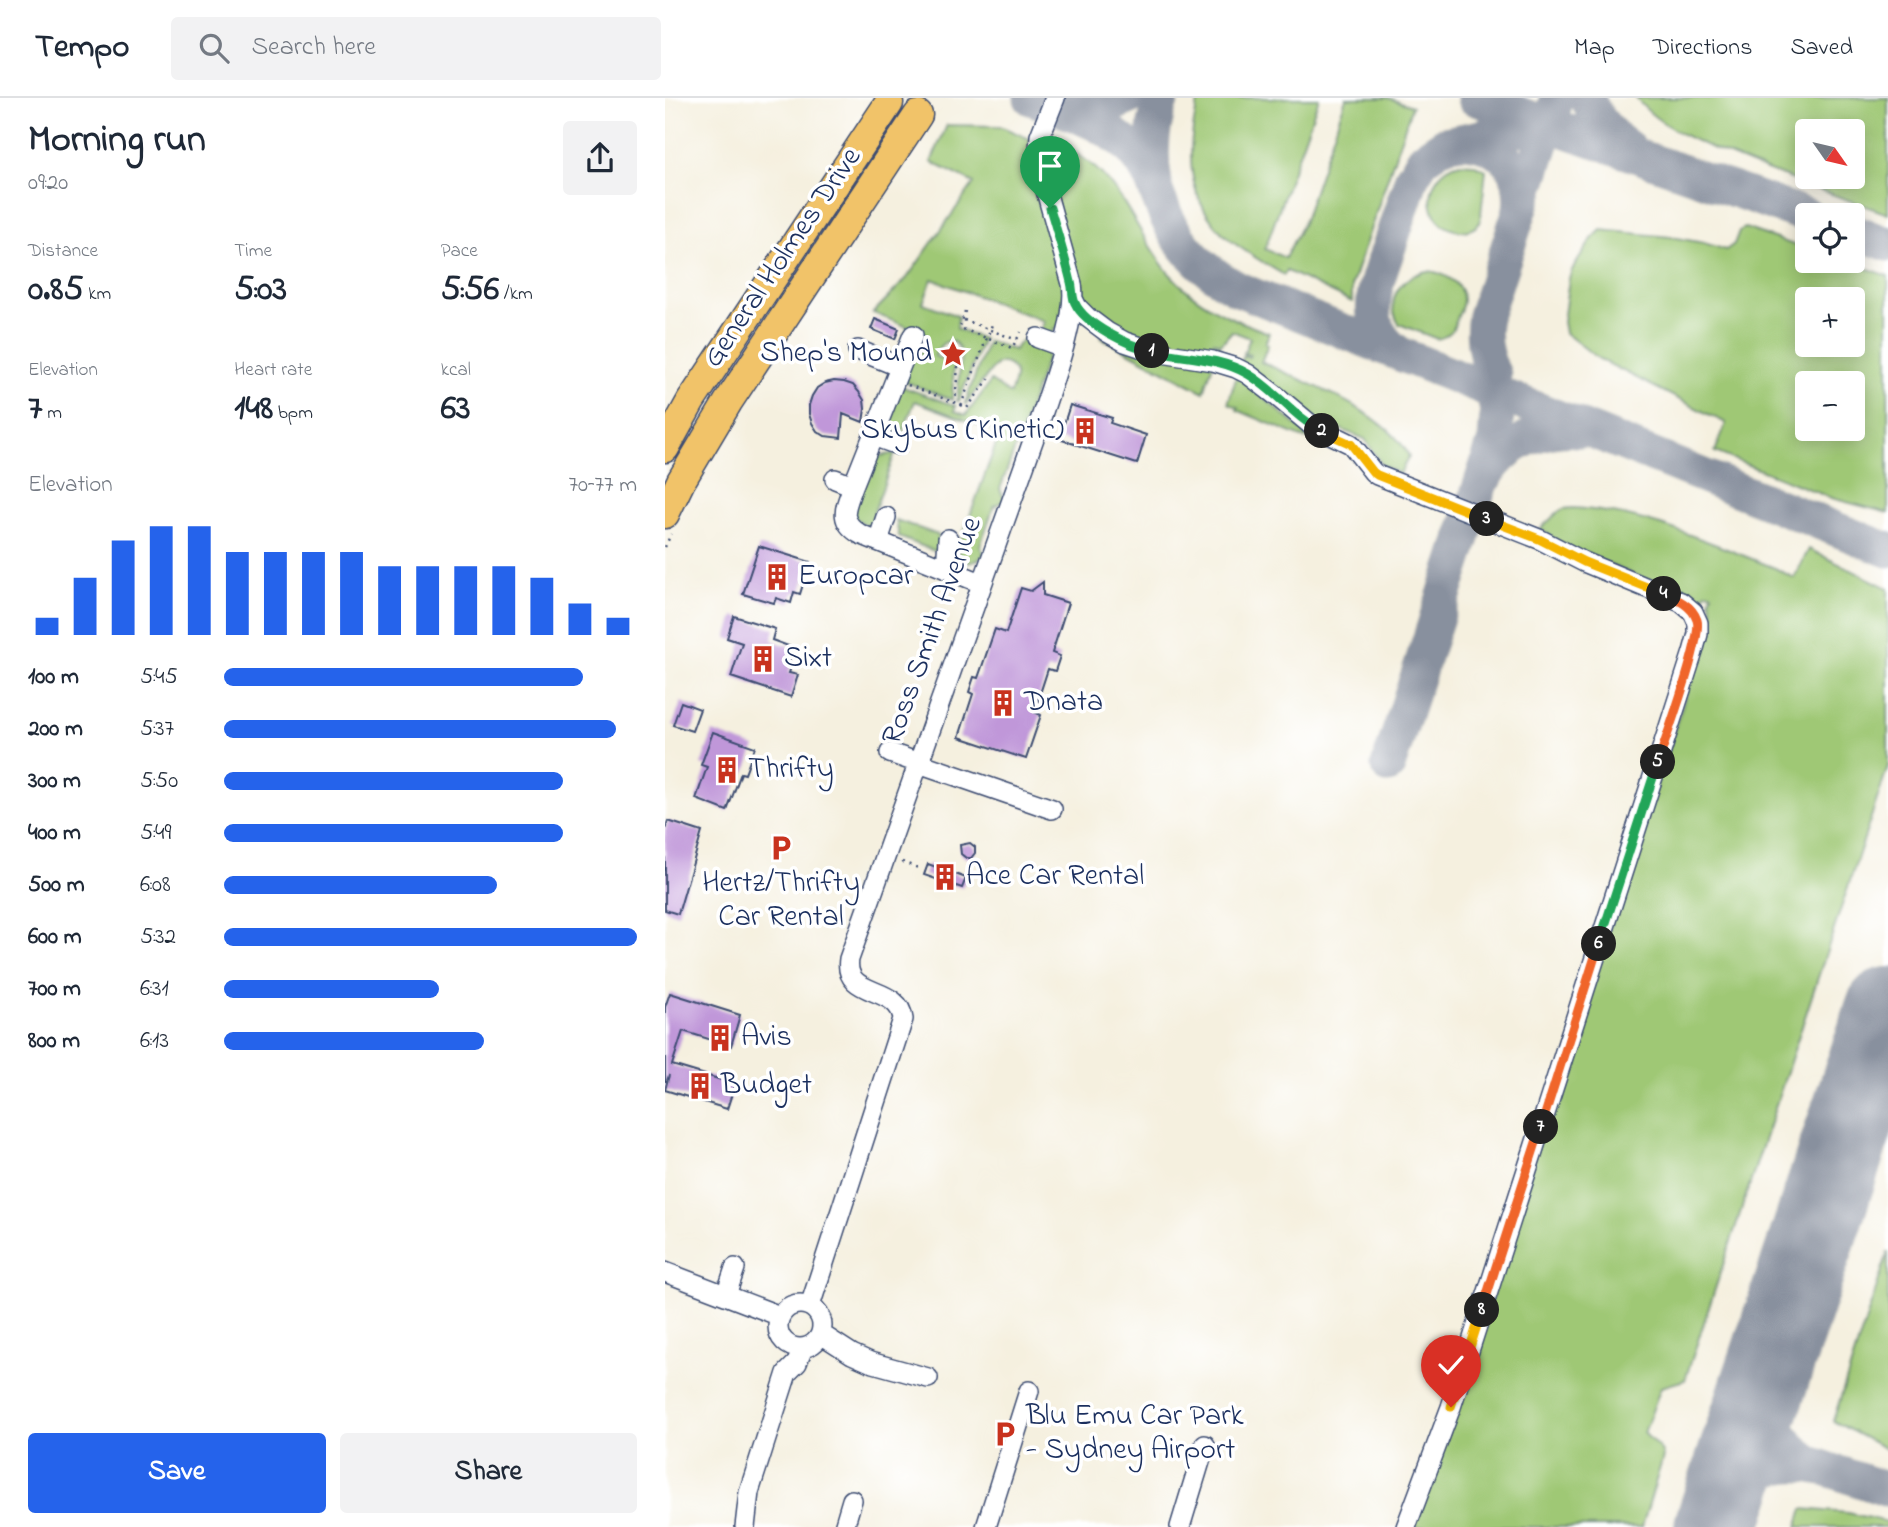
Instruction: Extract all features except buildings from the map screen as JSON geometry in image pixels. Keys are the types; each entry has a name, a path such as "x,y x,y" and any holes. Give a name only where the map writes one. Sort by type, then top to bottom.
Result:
{"highway":[{"name":"General Holmes Drive","path":"665,448 691,401 889,103"},
{"name":"General Holmes Drive","path":"665,514 681,481 728,402 918,115"},
{"path":"665,437 691,401"}],"lane":[{"path":"1055,98 1040,136 1038,162 1072,284 1073,299 1087,317 1125,342 1155,352 1226,365 1248,374 1310,424 1351,444 1377,475 1539,539 1584,562 1675,598 1691,609 1698,623 1693,652 1451,1407 1406,1527"},
{"name":"Ross Smith Avenue","path":"810,1306 903,1018 899,1005 853,979 848,967 849,959 1039,424 1063,348 1073,299"},
{"path":"913,335 873,436 844,483 844,519 850,528 877,541 981,583"},
{"path":"1029,335 1063,348"},
{"path":"859,350 898,373"},
{"path":"873,436 898,445"},
{"path":"877,541 886,517"},
{"path":"946,569 948,539"},
{"path":"890,752 917,764 1052,809"},
{"path":"726,1295 734,1268"},
{"path":"665,1272 780,1316"},
{"path":"783,1342 796,1349 811,1346 821,1334 822,1321 819,1315 810,1306 796,1304 789,1306 780,1316 777,1330 783,1342 783,1364 787,1373"},
{"path":"821,1334 870,1362 928,1378"},
{"path":"744,1527 749,1492 787,1373 797,1363 803,1349"},
{"path":"986,1527 1029,1391"},
{"path":"1180,1527 1205,1445"},
{"path":"844,1527 852,1500"}],"path":[{"path":"965,311 960,328 1012,348 1017,340 1029,335"},
{"path":"963,319 1017,340"},
{"path":"961,405 993,322"},
{"path":"954,403 958,366"},
{"path":"898,373 967,408 992,375"},
{"path":"902,862 921,869"}],"green space":[{"path":"1199,98 1319,98 1265,249 1285,258 1303,223 1346,98 1388,98 1412,106 1352,284 1352,302 1287,271 1284,275 1229,239 1214,224 1203,208 1192,174 1192,137"},
{"path":"1636,98 1888,98 1888,214 1865,206 1865,203 1857,203 1817,189 1865,189 1865,119 1795,119 1795,181 1708,146 1660,121"},
{"path":"947,125 1000,126 1030,139 1065,279 1062,325 1054,329 1052,337 1040,333 1044,321 932,279 923,303 958,316 957,329 983,339 959,401 961,352 958,346 951,341 947,342 935,356 954,364 952,400 901,380 910,354 919,357 927,336 911,330 897,357 908,327 873,313 907,278 974,183 931,162"},
{"path":"1045,138 1087,161 1112,185 1158,259 1179,284 1202,302 1269,333 1265,344 1268,345 1261,362 1343,400 1364,412 1398,440 1409,456 1400,474 1382,465 1365,439 1307,416 1239,367 1244,355 1250,355 1244,353 1250,338 1232,331 1221,344 1214,341 1213,344 1220,346 1215,359 1113,333 1082,301 1045,179"},
{"path":"1460,163 1473,164 1486,170 1480,223 1466,231 1447,227 1438,220 1431,199 1438,177 1447,168"},
{"path":"1745,228 1795,245 1795,273 1865,273 1865,268 1888,276 1888,513 1831,498 1715,452 1726,423 1599,359 1565,333 1563,322 1569,278 1592,239 1601,230 1671,237 1726,250 1734,244 1739,231"},
{"path":"1427,271 1439,273 1456,283 1463,300 1449,334 1437,339 1399,324 1393,306 1394,298 1403,284"},
{"path":"1100,337 1213,364 1204,392 1194,387"},
{"path":"1022,340 1046,349 1048,354 1022,429 1026,436 1017,443 1000,489 1004,498 994,506 980,546 984,554 972,562 958,561 960,543 1000,433 915,401 901,437 881,429 898,385 956,406 954,411 966,415 991,381 1010,394 1015,378 1014,371 1001,363 965,403 988,341 1014,350"},
{"path":"1237,375 1308,435 1306,439 1237,410 1238,407 1228,403"},
{"path":"895,453 871,528 855,518 852,506 870,458"},
{"path":"1573,508 1651,522 1701,539 1794,578 1809,549 1888,588 1888,766 1685,1380 1661,1387 1644,1433 1661,1450 1663,1457 1642,1527 1412,1527 1713,612 1710,600 1712,593 1706,592 1702,603 1569,548 1540,529 1558,512"},
{"path":"896,520 938,535 939,550 937,552 899,537"},
{"path":"1888,1252 1888,1450 1833,1421"},
{"path":"1803,1509 1848,1513 1888,1522 1888,1527 1797,1527"}],"taxiway":[{"path":"1031,98 1086,119 1124,142 1145,168 1180,240 1206,268 1238,289 1888,550"},
{"path":"1063,107 1096,107 1128,98"},
{"path":"1155,183 1153,140 1162,98"},
{"path":"1474,98 1795,211"},
{"path":"1494,375 1484,346 1485,316 1557,98"},
{"path":"1587,98 1604,126 1629,148"},
{"path":"1402,355 1388,344 1379,331 1373,304 1380,274 1412,177 1424,158 1445,144 1537,126 1563,129"},
{"path":"1460,141 1487,146 1507,160 1518,182 1520,209"},
{"path":"1865,236 1888,244"},
{"path":"1388,766 1495,440 1497,412 1486,355"},
{"path":"1486,476 1504,454 1527,439 1553,431 1581,430"},
{"path":"1798,1290 1769,1377 1767,1396 1774,1424 1789,1446 1810,1463 1888,1490"},
{"path":"1719,1527 1735,1495 1758,1475 1787,1465 1822,1468"}],"runway":[{"path":"1717,1527 1888,1010"}],"place":[{"name":"Shep's Mound","path":"953,354"},
{"name":"Skybus (Kinetic)","path":"1085,431"},
{"name":"Europcar","path":"777,577"},
{"name":"Sixt","path":"763,659"},
{"name":"Dnata","path":"1003,703"},
{"name":"Thrifty","path":"727,770"},
{"name":"Hertz/Thrifty Car Rental","path":"781,848"},
{"name":"Ace Car Rental","path":"945,877"},
{"name":"Avis","path":"720,1038"},
{"name":"Budget","path":"700,1086"},
{"name":"Blu Emu Car Park - Sydney Airport","path":"1005,1434"}],"route":[{"path":"1050,208 1072,284 1073,299 1087,317 1107,332 1145,349 1237,368 1260,382 1301,418 1351,444 1373,472 1675,598 1691,609 1697,619 1699,628 1693,652 1451,1407"}]}
